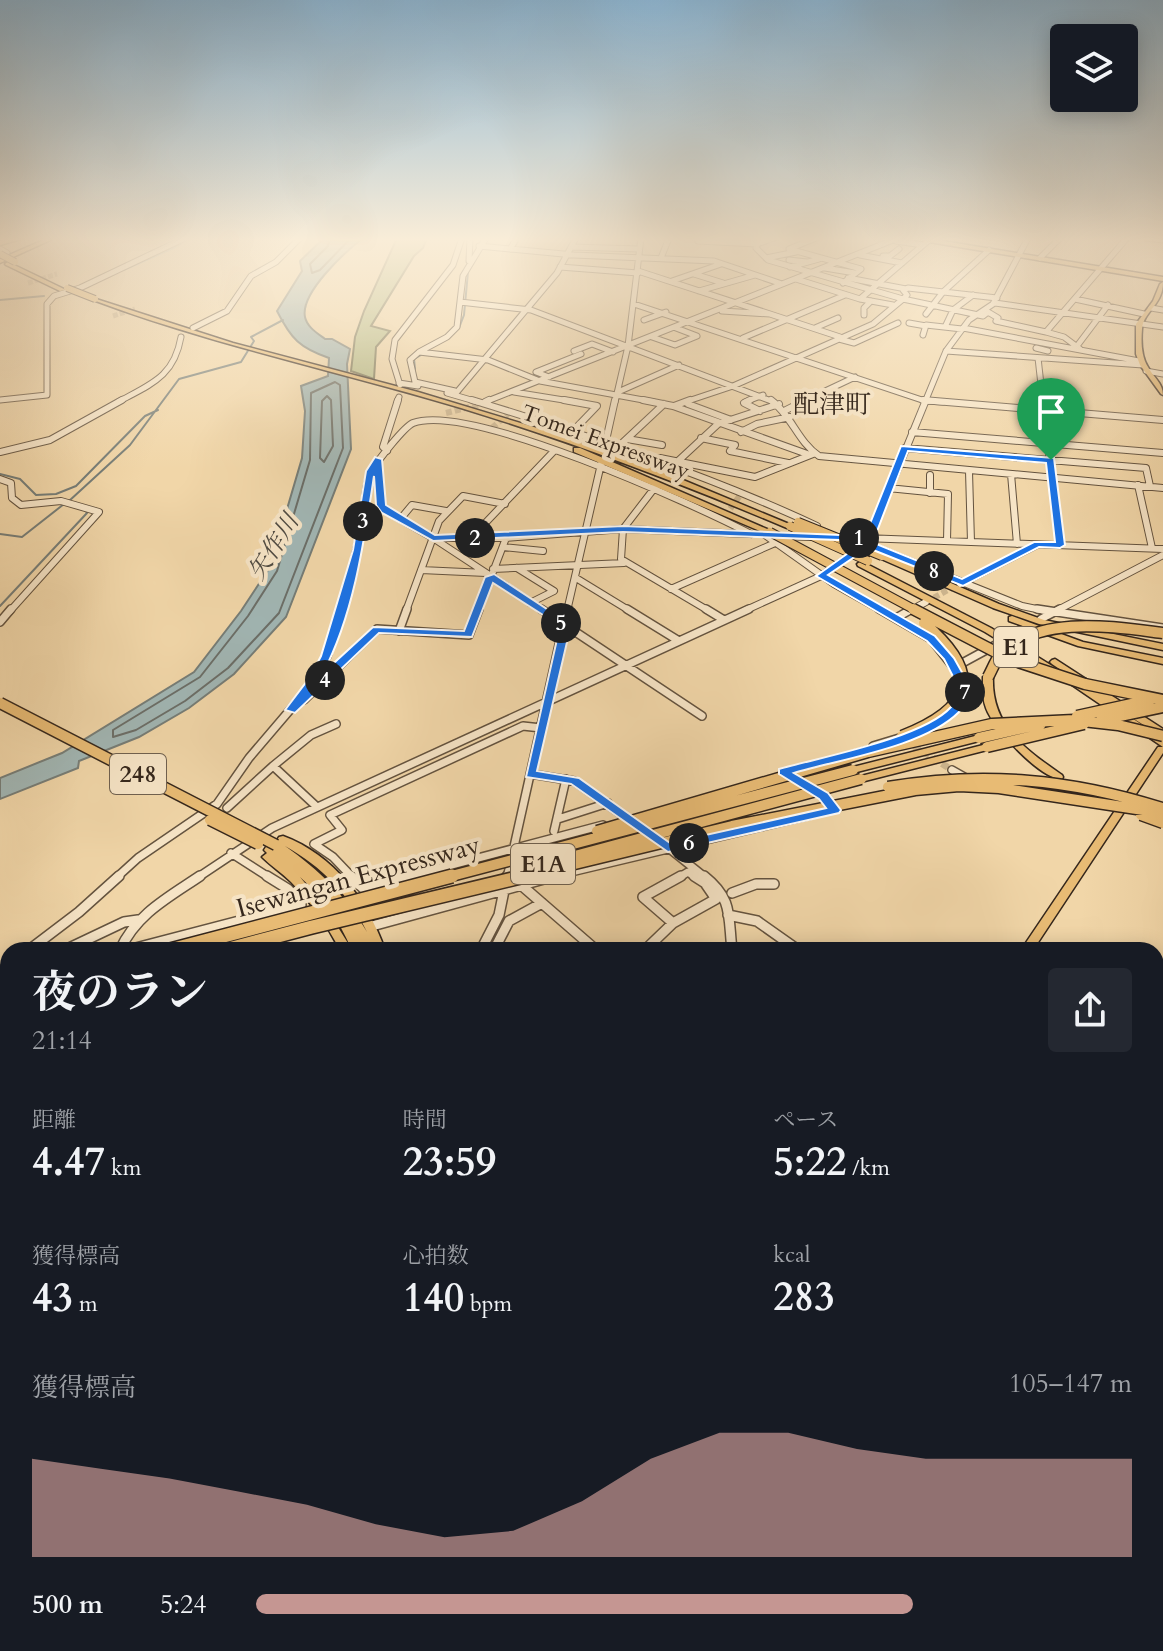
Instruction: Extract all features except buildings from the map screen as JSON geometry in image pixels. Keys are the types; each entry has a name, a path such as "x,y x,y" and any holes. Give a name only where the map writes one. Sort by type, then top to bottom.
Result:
{"highway":[{"name":"Tomei Expressway","path":"138,315 203,336 503,419 627,461 790,526 944,599 1044,654 1163,735"},
{"name":"Tomei Expressway","path":"378,384 520,429 790,526"},
{"path":"520,429 649,479 814,554 960,636 1009,659 1085,684 1163,699"},
{"path":"790,526 882,556 1042,631 1095,648 1163,661"},
{"path":"494,865 926,727 955,706 963,690 965,671 961,660 945,640 909,613 814,554"},
{"path":"893,561 996,606 1042,622 1163,647"},
{"name":"Tomei Expressway","path":"864,562 1035,658 1162,746"},
{"path":"1163,631 1093,627 1045,632 1010,647 996,661 988,677 991,706 1002,728 1030,756 1058,777 1112,804 1163,823"},
{"name":"Isewangan Expressway","path":"200,942 494,865 1163,699"},
{"name":"248","path":"0,703 213,813 233,818 306,874 372,942"},
{"name":"Isewangan Expressway","path":"983,742 1163,707"},
{"name":"248","path":"0,711 231,831 231,835 326,866 345,885 366,942"},
{"path":"778,775 921,737 992,722 1077,720 1163,735"},
{"name":"Isewangan Expressway","path":"255,942 857,774"},
{"path":"308,928 732,826 895,793 959,786 1027,791 1163,811"},
{"name":"248","path":"273,847 311,894 341,942"},
{"name":"248","path":"359,942 361,930"}],"main road":[{"path":"1143,315 1139,324 1143,366 1163,393"},
{"path":"1032,942 1162,746"}],"street":[{"path":"0,400 47,395 47,315"},
{"path":"195,327 219,315"},
{"path":"414,315 395,340 392,359 400,384 464,397 573,431 606,445 674,466 845,538"},
{"path":"460,315 457,327 447,337 410,360 415,382 455,391 464,397"},
{"path":"455,391 521,315"},
{"path":"543,315 763,395 786,410 812,455"},
{"path":"606,445 632,315"},
{"path":"644,320 658,315"},
{"path":"674,315 925,401 1163,420"},
{"path":"483,403 705,315"},
{"path":"773,315 854,343 898,323"},
{"path":"742,338 799,315"},
{"path":"673,406 735,385 873,324 882,315"},
{"path":"945,327 951,315"},
{"path":"125,942 139,920 231,853 272,828 821,576 868,541 946,351 963,328 978,315"},
{"path":"993,315 998,318 996,321 1064,337 1078,348 1082,361"},
{"path":"1046,332 1060,315"},
{"path":"1081,315 1163,327"},
{"path":"1078,348 1101,315"},
{"path":"814,328 838,318"},
{"path":"909,323 963,328 1078,348 1163,374"},
{"path":"923,335 926,326"},
{"path":"652,337 675,345 697,336 675,327"},
{"path":"0,452 50,440 155,382 177,360 180,338"},
{"path":"1020,357 1044,343"},
{"path":"595,359 574,351 592,344 613,352"},
{"path":"1036,348 1048,351"},
{"path":"946,351 1143,366"},
{"path":"419,352 482,359 540,381 673,406 812,455 1163,488"},
{"path":"549,377 536,372 581,354"},
{"path":"1038,358 1060,545"},
{"path":"617,394 680,365"},
{"path":"786,410 855,377"},
{"path":"563,400 576,388"},
{"path":"514,392 613,408"},
{"path":"716,393 729,401"},
{"path":"511,412 530,395"},
{"path":"760,411 744,403 763,395"},
{"path":"387,451 383,447 399,397"},
{"path":"687,403 732,420"},
{"path":"618,447 664,404"},
{"path":"674,466 718,424 779,404"},
{"path":"573,431 597,406"},
{"path":"440,418 446,413"},
{"path":"744,417 757,424"},
{"path":"741,432 757,424 790,417"},
{"path":"40,942 79,912 138,858 217,804 249,758 316,678 327,656 358,550 371,471 410,424 440,418 491,429 601,465 656,487 751,534"},
{"path":"912,432 1163,453"},
{"path":"733,448 739,449 754,436"},
{"path":"701,438 735,445 730,451 789,463"},
{"path":"627,439 662,445"},
{"path":"905,448 1146,468 1150,486"},
{"path":"471,538 554,451"},
{"path":"742,493 755,477 812,455"},
{"path":"378,459 377,481 383,508 490,573 530,603 702,716"},
{"path":"486,942 494,931 505,888 511,850 601,465"},
{"path":"674,466 755,477"},
{"path":"969,471 971,542"},
{"path":"1011,474 1017,544"},
{"path":"930,475 930,493"},
{"path":"0,479 11,483 14,502 21,505 61,501 99,512 0,622"},
{"path":"1138,485 1152,548"},
{"path":"656,487 623,529 619,555 625,563 724,620"},
{"path":"888,488 948,494 947,541"},
{"path":"399,631 439,521 446,511 463,496 505,504"},
{"path":"402,517 412,505 446,511"},
{"path":"433,538 506,538 623,529 868,541 1163,549"},
{"path":"541,728 523,726 330,815 342,830 314,844 333,857 363,888 628,818 900,739 931,726 956,709 966,690 954,667 931,639 821,576 767,534"},
{"path":"542,566 544,535"},
{"path":"291,710 373,632 469,635 490,573 506,538"},
{"path":"868,541 960,584 1011,602 1054,613 1163,631"},
{"path":"671,589 775,543"},
{"path":"960,584 1037,544"},
{"path":"503,547 543,551"},
{"path":"1041,619 1163,555"},
{"path":"421,570 490,573 542,566 625,563"},
{"path":"517,568 554,591 530,603"},
{"path":"576,578 679,641"},
{"path":"896,618 926,602"},
{"path":"954,667 1001,642"},
{"path":"227,808 311,735 336,724"},
{"path":"900,739 914,746"},
{"path":"273,766 317,807"},
{"path":"952,770 993,794"},
{"path":"531,774 583,785 717,884 726,899 731,942"},
{"path":"361,930 520,884 834,810 823,796 778,775"},
{"path":"554,831 566,779"},
{"path":"558,819 608,803"},
{"path":"158,942 301,905 301,901 288,889 231,853"},
{"path":"653,942 673,923 716,899 705,883 688,872 643,897 673,923"},
{"path":"520,884 587,942"},
{"path":"732,893 756,884 774,884"},
{"path":"498,942 509,921 542,903"},
{"path":"728,915 757,921 787,942"},
{"path":"257,916 273,942"},
{"path":"82,942 124,922 139,920"}],"green space":[{"path":"363,315 378,315 371,326 390,331 376,347 374,379 351,371 355,337"}],"water":[{"path":"279,315 305,315 313,330 325,339 332,339 350,349 347,364 351,449 286,617 234,674 189,708 139,737 79,761 78,768 0,799 0,778 62,753 194,672 270,567 302,458 305,411 301,386 328,376 329,358 297,341"}],"waterway":[{"path":"459,328 464,315"},
{"path":"155,411 179,379 241,362 254,341 251,337 283,320"},
{"path":"415,369 414,359 421,355"},
{"path":"0,474 20,479 36,495 56,494 76,486 145,416 155,411"},
{"path":"69,501 130,445 155,411"},
{"path":"0,534 22,537 64,504"},
{"path":"0,606 87,513 85,510"}],"tunnel":[{"path":"446,413 481,404"},
{"path":"492,428 510,412"},
{"path":"725,516 741,494"},
{"path":"926,602 957,585"},
{"path":"1001,642 1018,632"},
{"path":"914,746 952,770"}],"district":[{"name":"配津町","path":"832,404"}],"route":[{"path":"905,448 1051,460 1060,545 1037,544 963,583 867,544 821,576 931,639 942,649 966,690 956,709 931,726 900,739 783,772 823,796 834,810 668,847 591,790 574,781 531,774 565,625 491,577 469,635 377,629 303,702 291,710 316,678 327,656 358,550 371,471 378,459 377,481 381,505 400,520 433,538 506,538 623,529 869,539 905,448"}],"water label":[{"name":"矢作川","path":"273,547"}]}
